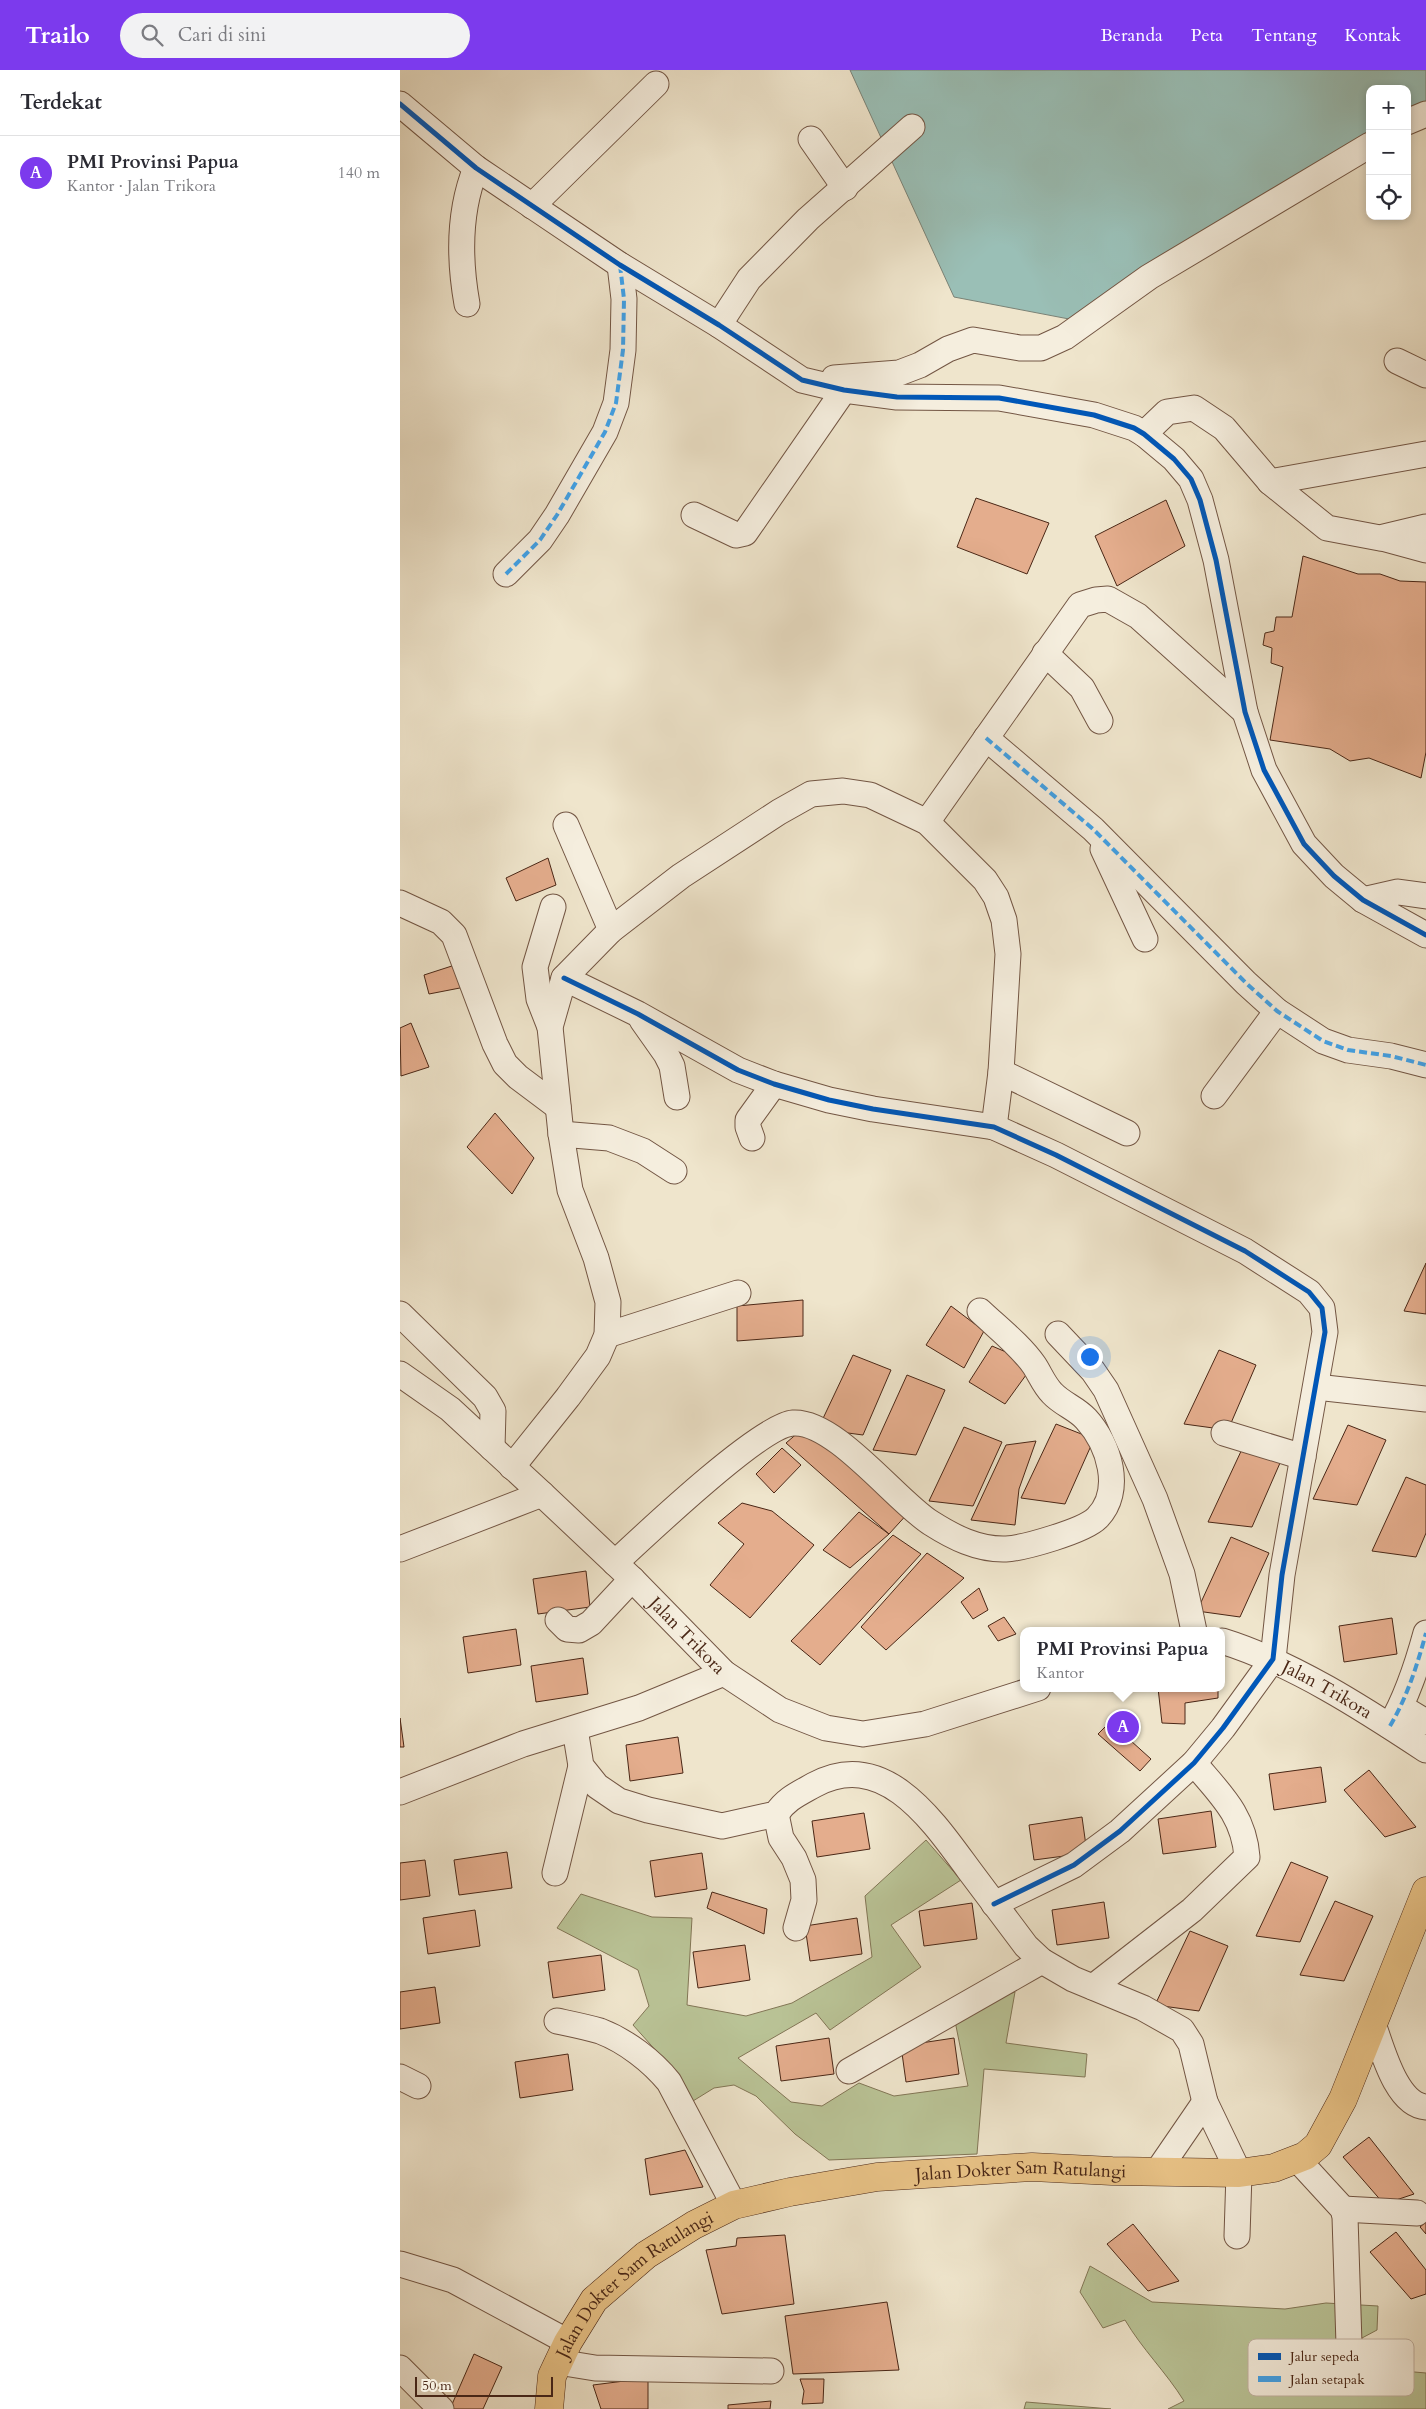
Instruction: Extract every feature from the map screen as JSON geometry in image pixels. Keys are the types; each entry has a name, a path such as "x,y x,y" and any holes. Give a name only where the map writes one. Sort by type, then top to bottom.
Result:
{"main road":[{"name":"Jalan Dokter Sam Ratulangi","path":"549,2409 552,2376 563,2352 594,2300 646,2255 694,2225 734,2205 790,2192 877,2177 1032,2167 1239,2173 1274,2168 1298,2160 1318,2145 1343,2099 1426,1891"}],"street":[{"path":"532,206 656,84"},
{"path":"400,104 476,168 620,265 719,325 802,380 844,390 897,397 999,398 1094,415 1134,428 1144,434 1174,459 1191,479 1200,500 1216,560 1245,712 1264,770 1304,844 1334,876 1363,900 1426,935"},
{"path":"1411,120 1426,114"},
{"path":"719,325 749,279 808,219 912,127"},
{"path":"811,139 845,188"},
{"path":"802,380 899,373 920,365 948,349 973,340 1020,348 1041,348 1065,337 1149,278 1366,147"},
{"path":"467,304 463,282 463,216 467,190 476,168"},
{"path":"506,574 540,540 557,514 604,432 616,403 623,350 624,299 620,265"},
{"path":"1397,361 1426,375"},
{"path":"694,515 736,534 745,534 844,390"},
{"path":"1144,434 1167,412 1194,408 1224,428 1270,482 1324,527 1380,538 1426,550"},
{"path":"1270,482 1426,454"},
{"path":"1380,538 1426,527"},
{"path":"927,822 1080,605 1096,600 1108,600 1138,616 1245,712"},
{"path":"1045,653 1082,688 1100,721"},
{"path":"986,738 1093,829 1246,983 1277,1011 1323,1041 1348,1050 1391,1056 1426,1065"},
{"path":"550,1027 564,978 611,930 681,876 779,812 811,794 843,792 870,795 927,822 985,880 996,897 1004,920 1008,954 1001,1072 994,1127"},
{"path":"566,824 611,930"},
{"path":"1093,829 1145,939"},
{"path":"1363,900 1398,892 1426,896"},
{"path":"400,903 441,922 454,935 495,1044 505,1064 518,1078 558,1107"},
{"path":"512,1467 598,1356 607,1335 608,1302 596,1258 570,1190 561,1134 550,1027 539,998 536,967 553,907"},
{"path":"564,978 638,1014 738,1070 774,1084 838,1102 994,1127 1056,1155 1245,1251 1309,1292 1322,1308 1325,1332 1282,1575 1273,1659 1223,1728 1194,1763 1120,1832 1090,1853 1033,1887 994,1904"},
{"path":"1214,1096 1277,1011"},
{"path":"638,1014 666,1054 672,1066 677,1097"},
{"path":"1001,1072 1127,1132"},
{"path":"752,1138 748,1127 748,1120 774,1084"},
{"path":"561,1134 609,1138 643,1151 674,1171"},
{"path":"607,1335 738,1293"},
{"path":"558,1620 567,1629 579,1630 591,1623 623,1571 706,1482 772,1429 796,1422 827,1435 860,1458 928,1522 954,1537 978,1546 1006,1549 1041,1542 1085,1526 1096,1519 1107,1504 1112,1488 1107,1457 1098,1436 1086,1419 1052,1393 1034,1364 980,1311"},
{"path":"400,1314 484,1397 494,1411 492,1448"},
{"path":"1058,1334 1093,1371 1106,1390 1158,1508 1182,1574 1193,1627"},
{"name":"Jalan Trikora","path":"400,1374 450,1409 623,1571 724,1673 780,1710 826,1728 863,1734 925,1724 1025,1692"},
{"path":"1316,1387 1426,1399"},
{"path":"1224,1434 1303,1457"},
{"path":"400,1549 542,1494"},
{"path":"1396,1717 1416,1668 1426,1633"},
{"name":"Jalan Trikora","path":"1225,1642 1273,1659 1396,1717 1426,1722"},
{"path":"403,1795 523,1744 639,1708 724,1673"},
{"name":"Jalan Trikora","path":"1396,1717 1426,1750"},
{"path":"555,1873 580,1766 574,1729"},
{"path":"1093,1987 1192,1910 1247,1857 1243,1829 1225,1799 1194,1763"},
{"path":"580,1766 597,1786 619,1801 687,1820 722,1826 776,1814 784,1802 836,1774 865,1775 887,1784 917,1804 1026,1946 1042,1961 1093,1987 1143,2008 1182,2030 1191,2044 1205,2102 1239,2173 1237,2236"},
{"path":"776,1814 781,1838 794,1858 803,1880 804,1900 796,1928"},
{"path":"849,2071 1042,1961"},
{"path":"557,2021 601,2032 634,2050 656,2067 669,2082 690,2119 734,2205"},
{"path":"1373,2024 1396,2083 1407,2098 1415,2104 1426,2107"},
{"path":"1157,2172 1205,2102"},
{"path":"1298,2160 1343,2210 1347,2248 1349,2339"},
{"path":"1343,2210 1417,2213"},
{"path":"400,2264 453,2280 563,2352 595,2368 771,2371"},
{"path":"400,2368 441,2409"}],"green space":[{"path":"926,1840 961,1880 891,1925 921,1967 830,2030 816,2013 738,2058 791,2102 822,2106 859,2083 894,2096 968,2086 955,2021 998,1997 1015,1992 1006,2043 1087,2054 1085,2077 984,2069 977,2154 829,2160 795,2134 756,2096 734,2085 714,2088 693,2101 659,2054 633,2025 649,2006 638,1970 557,1928 581,1894 652,1917 692,1918 687,2005 746,2016 792,2003 872,1957 865,1896"},
{"path":"1090,2266 1152,2302 1285,2309 1326,2303 1378,2306 1377,2330 1362,2339 1248,2339 1248,2396 1414,2396 1414,2372 1426,2373 1426,2409 1168,2409 1184,2401 1125,2320 1103,2328 1080,2292"},
{"path":"1026,2402 1111,2409 1024,2409"}],"water":[{"path":"850,70 1426,70 1426,122 1411,130 1411,85 1366,85 1366,155 1069,319 954,297"}],"building":[{"path":"976,498 1049,523 1027,574 957,547"},
{"path":"1166,500 1185,546 1117,586 1095,536"},
{"path":"1303,556 1358,574 1380,574 1400,581 1426,582 1426,752 1421,778 1369,758 1350,761 1330,749 1270,740 1283,667 1271,663 1272,648 1263,645 1265,633 1274,631 1276,617 1292,617"},
{"path":"548,858 556,885 516,901 506,878"},
{"path":"458,964 465,987 429,994 424,975"},
{"path":"411,1023 429,1067 401,1076 400,1028"},
{"path":"495,1113 534,1158 512,1194 467,1147"},
{"path":"1426,1263 1426,1314 1404,1311"},
{"path":"803,1300 803,1336 737,1341 737,1306"},
{"path":"951,1306 984,1331 964,1368 926,1345"},
{"path":"992,1346 1034,1364 1005,1404 969,1382"},
{"path":"1219,1350 1256,1365 1228,1430 1184,1424"},
{"path":"853,1355 891,1370 863,1435 818,1429"},
{"path":"907,1375 945,1390 916,1455 873,1450"},
{"path":"1056,1424 1094,1439 1065,1504 1021,1498"},
{"path":"807,1425 910,1511 889,1534 786,1443"},
{"path":"1348,1425 1386,1440 1357,1505 1313,1499"},
{"path":"964,1427 1002,1442 973,1506 929,1501"},
{"path":"1036,1441 1019,1489 1015,1525 971,1520 1006,1445"},
{"path":"1243,1447 1280,1463 1252,1527 1208,1522"},
{"path":"782,1448 801,1465 774,1493 756,1474"},
{"path":"1406,1477 1426,1485 1426,1533 1416,1557 1372,1551"},
{"path":"742,1503 772,1511 814,1545 750,1618 710,1585 744,1544 718,1523"},
{"path":"859,1512 889,1534 850,1568 823,1550"},
{"path":"893,1535 921,1554 820,1665 791,1641"},
{"path":"1231,1537 1269,1553 1240,1617 1197,1611"},
{"path":"927,1553 964,1578 886,1650 861,1627"},
{"path":"586,1571 590,1607 538,1614 533,1579"},
{"path":"979,1588 988,1610 973,1619 961,1602"},
{"path":"1004,1617 1016,1634 998,1641 988,1626"},
{"path":"1392,1618 1397,1654 1344,1662 1339,1626"},
{"path":"516,1629 521,1665 468,1673 463,1637"},
{"path":"583,1658 588,1694 536,1702 531,1666"},
{"path":"1158,1692 1218,1692 1218,1698 1185,1703 1185,1724 1162,1723"},
{"path":"400,1718 404,1747 400,1747"},
{"path":"1110,1722 1151,1759 1140,1771 1098,1734"},
{"path":"678,1737 683,1773 630,1781 626,1745"},
{"path":"1321,1767 1326,1802 1274,1810 1269,1774"},
{"path":"1369,1770 1416,1827 1385,1837 1344,1790"},
{"path":"1211,1811 1216,1847 1163,1854 1158,1819"},
{"path":"864,1813 870,1849 817,1857 812,1821"},
{"path":"1082,1817 1087,1853 1034,1860 1029,1825"},
{"path":"507,1852 512,1888 459,1895 454,1860"},
{"path":"702,1853 707,1889 655,1897 650,1861"},
{"path":"425,1860 430,1896 400,1900 400,1863"},
{"path":"1291,1862 1328,1877 1300,1942 1256,1936"},
{"path":"712,1892 767,1909 764,1934 707,1908"},
{"path":"1335,1901 1373,1916 1344,1981 1300,1975"},
{"path":"1104,1902 1109,1938 1057,1945 1052,1910"},
{"path":"972,1903 977,1939 924,1946 919,1911"},
{"path":"475,1910 480,1946 428,1954 423,1918"},
{"path":"857,1918 862,1954 810,1961 805,1926"},
{"path":"1190,1931 1228,1946 1199,2011 1155,2005"},
{"path":"745,1945 750,1980 698,1988 693,1952"},
{"path":"601,1955 605,1990 553,1998 548,1962"},
{"path":"435,1987 440,2023 400,2029 400,1992"},
{"path":"829,2038 834,2074 781,2081 776,2046"},
{"path":"954,2038 959,2074 906,2082 901,2046"},
{"path":"568,2054 573,2090 520,2098 515,2062"},
{"path":"1369,2137 1414,2194 1384,2204 1343,2157"},
{"path":"685,2150 703,2187 650,2195 645,2159"},
{"path":"1426,2222 1426,2234 1420,2227"},
{"path":"1133,2224 1179,2281 1148,2291 1107,2244"},
{"path":"1396,2232 1426,2270 1426,2294 1411,2299 1370,2252"},
{"path":"785,2235 794,2304 722,2314 706,2250 736,2246 737,2238"},
{"path":"887,2302 899,2370 793,2374 785,2316"},
{"path":"474,2354 502,2367 483,2409 450,2409"},
{"path":"648,2378 648,2409 601,2409 593,2385"},
{"path":"800,2379 824,2379 823,2403 802,2404 804,2391"},
{"path":"771,2401 770,2409 728,2409 728,2405"}],"marked path":[{"path":"506,574 540,540 557,515 605,432 616,403 623,350 624,299 620,265"},
{"path":"986,738 1093,829 1246,983 1277,1011 1323,1041 1348,1050 1391,1056 1426,1065"},
{"path":"1390,1726 1402,1704 1411,1681 1426,1633"}],"cycle path":[{"path":"400,104 476,168 620,265 719,325 802,380 844,390 897,397 999,398 1094,415 1134,428 1144,434 1174,459 1191,479 1200,500 1216,560 1245,712 1264,770 1304,844 1334,876 1363,900 1426,935"},
{"path":"564,978 638,1014 738,1070 774,1084 829,1100 873,1109 994,1127 1056,1155 1245,1251 1309,1292 1322,1308 1325,1332 1282,1575 1273,1659 1223,1728 1194,1763 1120,1831 1074,1865 994,1904"}],"place":[{"name":"PMI Provinsi Papua","path":"1123,1727"}]}
